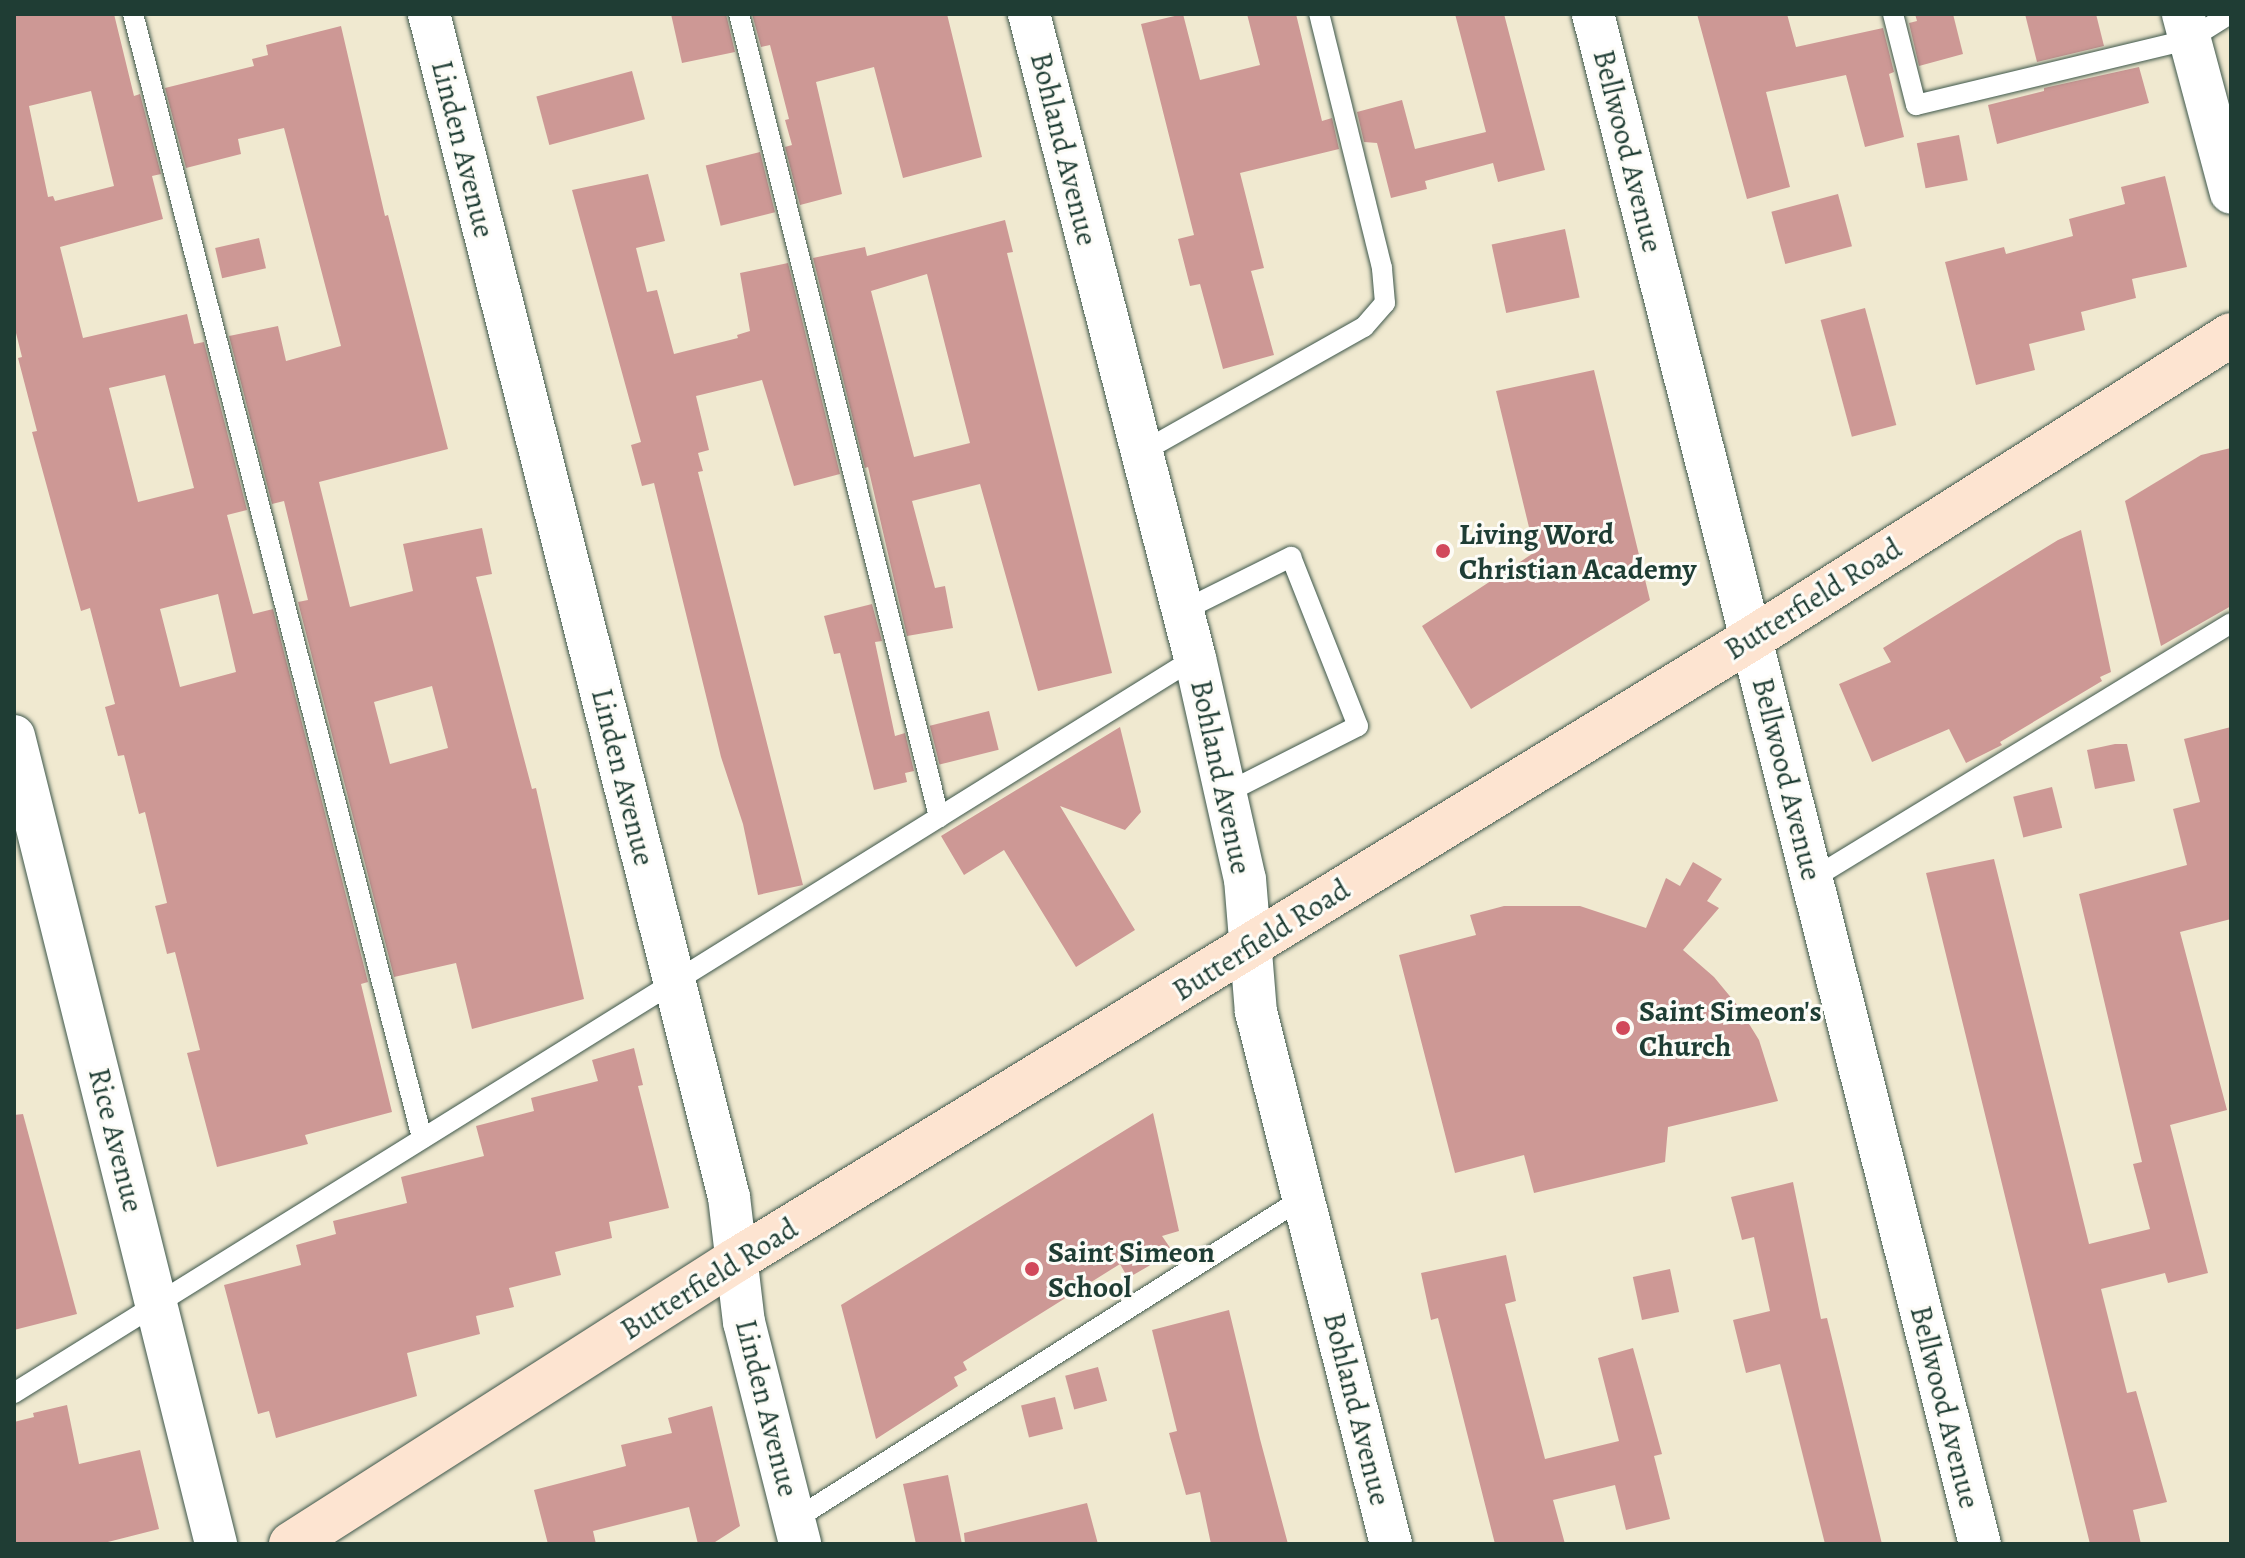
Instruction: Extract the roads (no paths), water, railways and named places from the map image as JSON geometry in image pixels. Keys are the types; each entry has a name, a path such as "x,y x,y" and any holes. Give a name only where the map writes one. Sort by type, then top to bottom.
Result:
{"main road":[{"name":"Butterfield Road","path":"291,1544 736,1260 1751,639 2231,335"}],"street":[{"name":"Linden Avenue","path":"429,14 729,1197 744,1322 797,1532"},
{"name":"Bohland Avenue","path":"1029,14 1195,658 1245,879 1256,1012 1391,1544"},
{"name":"Bellwood Avenue","path":"1593,14 1980,1544"},
{"path":"2186,26 2231,193"},
{"name":"Rice Avenue","path":"14,736 216,1544"}],"lane":[{"path":"133,14 422,1138"},
{"path":"739,14 939,817"},
{"path":"1142,452 1364,327 1385,303 1382,268 1319,14"},
{"path":"1893,14 1916,105 2230,14"},
{"path":"1182,611 1291,557 1358,726 1226,793"},
{"path":"1812,879 2231,623"},
{"path":"14,1393 1195,658"},
{"path":"797,1532 1303,1198"}],"place":[{"name":"Living Word Christian Academy","path":"1443,551"},
{"name":"Saint Simeon's Church","path":"1623,1028"},
{"name":"Saint Simeon School","path":"1032,1269"}]}
